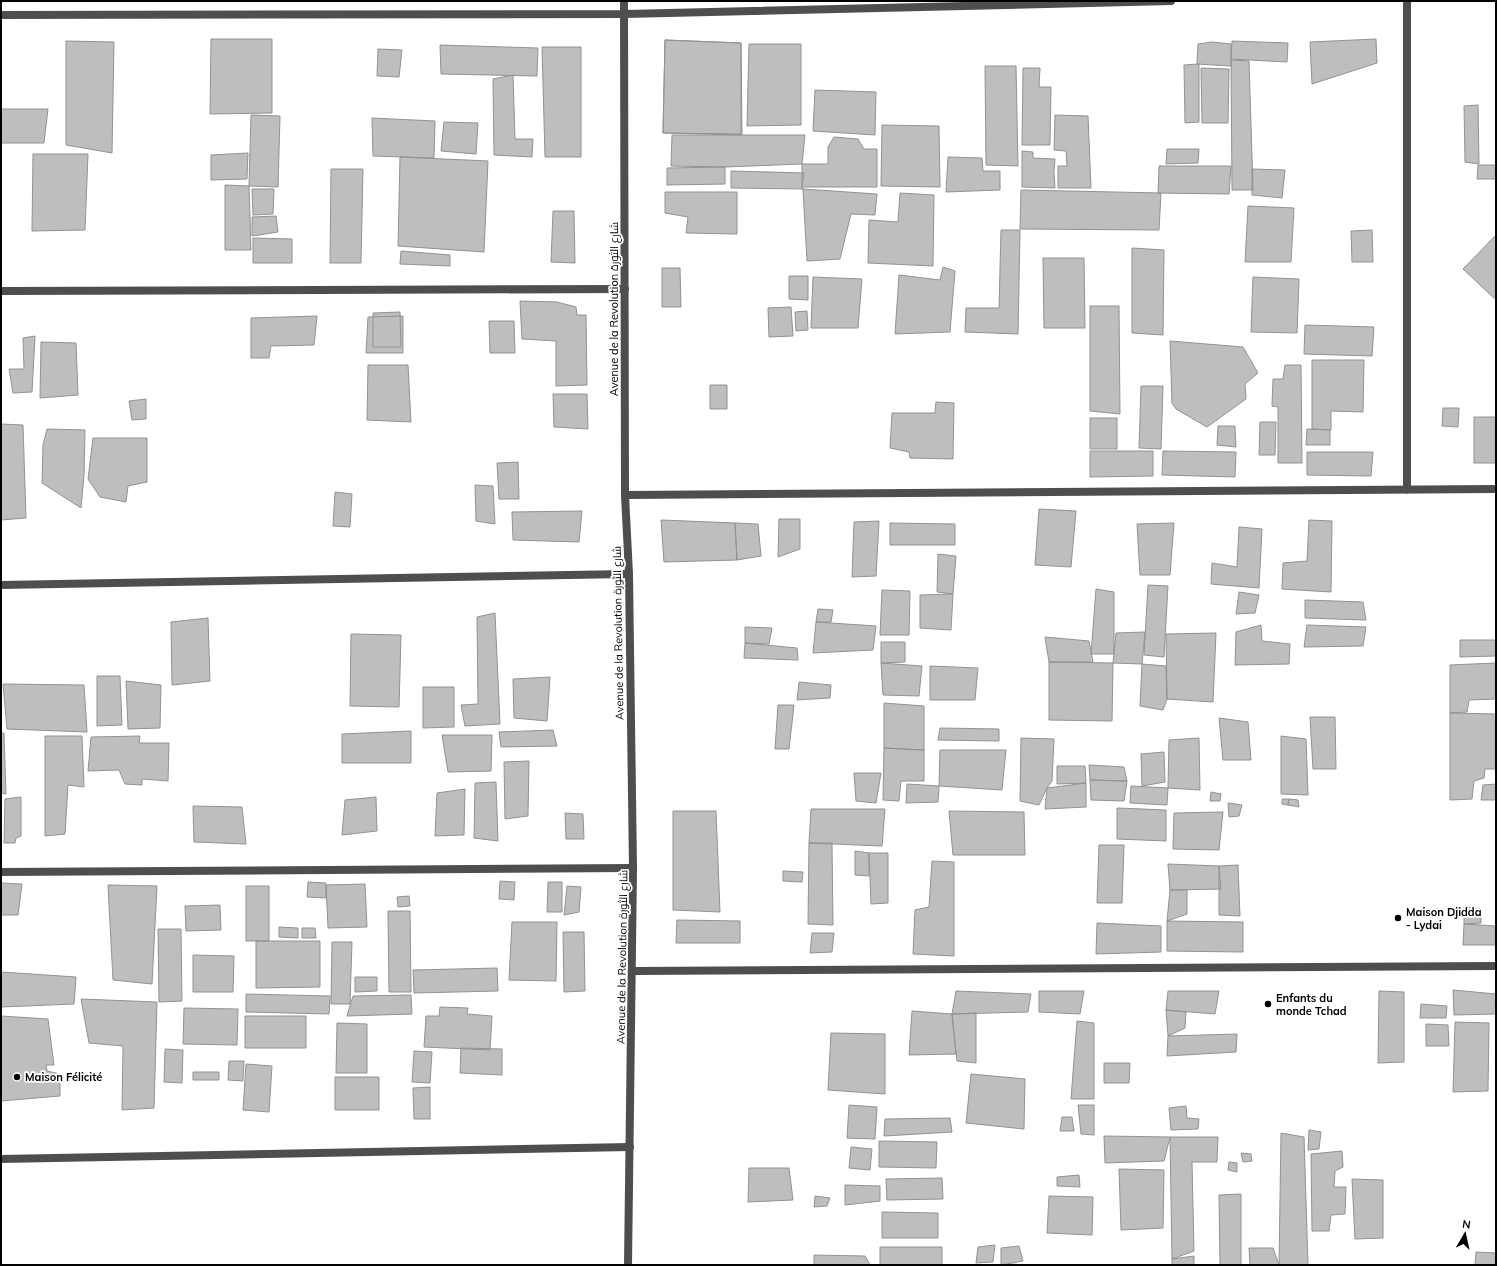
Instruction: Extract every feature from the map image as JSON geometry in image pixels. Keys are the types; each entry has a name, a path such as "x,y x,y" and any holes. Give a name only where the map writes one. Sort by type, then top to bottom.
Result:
{"street":[{"name":"Avenue de la Revolution شارع الثورة","path":"624,1 625,495 629,574 633,868 633,971 628,1265"},
{"path":"1,15 625,14 1171,1"},
{"path":"1407,490 1408,1"},
{"path":"1,291 624,289"},
{"path":"625,495 1496,489"},
{"path":"1,585 629,574"},
{"path":"1,872 633,868"},
{"path":"633,971 1496,966"},
{"path":"1,1159 630,1147"}],"building":[{"path":"211,39 272,39 272,113 210,114"},
{"path":"1376,39 1377,63 1312,84 1310,42"},
{"path":"665,40 741,43 741,134 663,133"},
{"path":"665,40 741,43 742,135 663,133"},
{"path":"66,41 114,42 112,153 66,145"},
{"path":"1232,41 1288,43 1287,62 1231,59"},
{"path":"1212,42 1231,44 1231,66 1197,64 1198,44"},
{"path":"749,44 801,44 801,125 747,126"},
{"path":"440,45 538,48 537,76 441,74"},
{"path":"542,47 581,47 581,157 545,157"},
{"path":"378,49 402,50 399,77 377,76"},
{"path":"1231,60 1249,61 1253,190 1232,190"},
{"path":"1199,64 1199,122 1185,123 1184,65"},
{"path":"985,66 1016,66 1018,166 986,165"},
{"path":"1023,68 1040,68 1039,87 1051,87 1050,145 1022,145"},
{"path":"1201,68 1229,69 1228,123 1202,123"},
{"path":"513,75 515,139 533,139 532,157 494,155 493,79"},
{"path":"815,90 876,92 875,135 813,131"},
{"path":"1478,105 1479,164 1465,162 1464,106"},
{"path":"1,109 48,109 44,143 1,143"},
{"path":"251,115 280,116 278,187 249,186"},
{"path":"1055,115 1088,116 1091,188 1058,188 1058,166 1067,166 1066,151 1054,150"},
{"path":"372,118 435,121 434,158 373,156"},
{"path":"444,122 478,123 476,154 441,151"},
{"path":"882,125 939,126 940,187 881,186"},
{"path":"672,135 805,135 802,164 725,167 671,166"},
{"path":"834,137 858,139 864,149 877,149 877,187 802,187 802,164 828,164 828,147"},
{"path":"1167,149 1199,149 1198,163 1166,164"},
{"path":"1022,151 1033,152 1033,158 1055,159 1055,188 1022,187"},
{"path":"248,153 247,179 211,180 211,155"},
{"path":"33,154 88,154 85,230 32,231"},
{"path":"400,157 488,161 484,252 398,246"},
{"path":"948,157 982,158 983,171 1000,171 1000,190 946,192"},
{"path":"1478,165 1496,165 1496,179 1477,179"},
{"path":"1159,166 1231,166 1229,194 1158,193"},
{"path":"725,167 725,184 667,185 667,168"},
{"path":"331,169 363,169 361,263 330,263"},
{"path":"1252,169 1285,170 1282,198 1252,195"},
{"path":"731,171 804,173 803,189 731,188"},
{"path":"225,185 249,186 251,250 225,250"},
{"path":"252,189 274,189 273,214 253,215"},
{"path":"803,189 877,194 875,215 851,214 840,259 807,261"},
{"path":"1021,190 1161,193 1159,230 1020,229"},
{"path":"665,192 737,192 737,234 686,233 688,217 665,213"},
{"path":"900,193 934,195 933,266 868,263 869,220 898,222"},
{"path":"1248,206 1294,208 1291,262 1245,262"},
{"path":"553,211 574,211 575,263 551,262"},
{"path":"276,216 278,232 252,236 252,217"},
{"path":"1001,230 1020,230 1018,334 965,332 966,308 999,308"},
{"path":"1372,230 1373,262 1352,262 1351,231"},
{"path":"1496,235 1496,300 1463,269"},
{"path":"253,238 292,239 292,263 253,263"},
{"path":"1132,248 1164,250 1163,335 1132,333"},
{"path":"401,251 450,255 450,266 400,264"},
{"path":"1043,258 1084,258 1085,328 1044,328"},
{"path":"943,267 955,271 950,332 895,334 899,275 940,280"},
{"path":"662,268 680,268 681,307 662,307"},
{"path":"789,276 808,276 808,300 789,299"},
{"path":"813,277 862,279 858,328 811,328"},
{"path":"1253,277 1299,279 1297,333 1251,332"},
{"path":"520,301 557,302 576,307 577,315 586,315 587,385 556,386 556,341 522,339"},
{"path":"1090,306 1119,306 1120,414 1090,411"},
{"path":"791,307 793,336 769,337 768,308"},
{"path":"807,311 808,330 796,331 795,312"},
{"path":"400,312 401,347 373,347 373,313"},
{"path":"317,316 314,345 271,346 269,358 251,358 251,318"},
{"path":"403,316 403,353 366,353 368,317"},
{"path":"489,321 514,321 515,353 490,353"},
{"path":"1305,325 1374,327 1372,356 1304,354"},
{"path":"35,336 32,392 13,393 9,369 24,369 23,338"},
{"path":"1170,341 1243,347 1258,373 1245,384 1246,399 1207,427 1176,409 1172,403"},
{"path":"41,342 76,343 78,395 40,398"},
{"path":"1312,360 1364,360 1363,412 1331,411 1331,430 1312,429"},
{"path":"368,365 408,365 411,422 367,420"},
{"path":"1285,365 1301,365 1302,463 1278,463 1278,407 1272,406 1273,379 1283,379"},
{"path":"710,385 727,385 727,409 710,409"},
{"path":"1141,386 1163,386 1161,449 1139,448"},
{"path":"553,394 587,394 588,429 554,427"},
{"path":"146,399 146,419 132,420 129,401"},
{"path":"936,402 954,403 953,459 910,458 909,452 890,448 892,413 935,413"},
{"path":"1443,408 1459,408 1458,427 1442,426"},
{"path":"1474,417 1496,417 1496,463 1474,463"},
{"path":"1090,418 1117,418 1117,449 1090,449"},
{"path":"1260,422 1276,422 1275,455 1259,455"},
{"path":"1,424 23,425 26,518 1,520"},
{"path":"1218,426 1235,426 1236,447 1217,445"},
{"path":"47,429 85,430 84,475 81,508 42,483 43,445"},
{"path":"1307,429 1330,430 1330,445 1306,445"},
{"path":"93,438 147,438 147,482 128,486 126,502 100,497 88,479"},
{"path":"1090,451 1153,451 1153,476 1090,477"},
{"path":"1163,451 1236,452 1235,477 1162,475"},
{"path":"1307,452 1373,452 1371,476 1307,475"},
{"path":"518,462 519,499 499,499 497,463"},
{"path":"475,485 493,486 495,524 476,521"},
{"path":"335,492 352,494 350,527 333,526"},
{"path":"1039,509 1076,511 1071,567 1035,565"},
{"path":"582,511 579,542 513,540 512,512"},
{"path":"779,519 800,519 800,549 778,557"},
{"path":"661,520 735,523 737,560 664,562"},
{"path":"1309,520 1332,521 1331,592 1282,589 1283,563 1307,561"},
{"path":"879,521 876,576 852,577 854,522"},
{"path":"735,523 758,524 761,556 737,560"},
{"path":"890,523 955,524 955,545 890,545"},
{"path":"1174,523 1170,575 1140,575 1137,524"},
{"path":"1239,527 1262,529 1259,588 1211,584 1212,563 1237,567"},
{"path":"938,554 956,556 953,594 937,592"},
{"path":"1148,585 1168,586 1164,657 1144,655"},
{"path":"1096,589 1114,592 1114,654 1091,654"},
{"path":"882,590 910,591 909,635 880,635"},
{"path":"1239,592 1259,595 1255,613 1236,614"},
{"path":"953,594 951,630 920,628 920,595"},
{"path":"1305,600 1363,602 1366,620 1305,618"},
{"path":"818,609 833,610 831,622 816,622"},
{"path":"495,613 500,724 465,726 461,705 478,704 477,617"},
{"path":"208,618 210,681 172,685 171,622"},
{"path":"816,622 876,626 873,650 813,653"},
{"path":"1261,625 1262,641 1290,644 1289,664 1235,665 1236,632"},
{"path":"1307,625 1366,627 1363,646 1304,647"},
{"path":"745,627 772,628 769,644 745,643"},
{"path":"1145,632 1142,664 1113,663 1116,633"},
{"path":"1216,633 1213,702 1167,699 1166,634"},
{"path":"351,634 401,635 399,707 350,706"},
{"path":"1045,637 1089,641 1093,662 1049,662"},
{"path":"1460,640 1496,640 1496,656 1460,657"},
{"path":"881,642 905,642 905,662 881,663"},
{"path":"745,643 797,648 798,660 744,658"},
{"path":"1049,662 1113,663 1112,721 1049,720"},
{"path":"881,663 922,666 919,696 883,695"},
{"path":"1496,663 1496,699 1469,700 1467,712 1450,713 1450,665"},
{"path":"1142,664 1166,666 1167,699 1163,710 1140,706"},
{"path":"930,666 978,668 975,700 930,700"},
{"path":"97,676 120,676 122,725 97,726"},
{"path":"550,677 547,721 514,718 513,679"},
{"path":"126,681 161,685 160,728 128,729"},
{"path":"799,682 831,685 830,698 797,700"},
{"path":"3,684 84,685 87,732 7,729"},
{"path":"423,687 454,687 454,727 423,728"},
{"path":"884,703 924,706 924,750 884,748"},
{"path":"778,705 794,705 789,749 775,749"},
{"path":"1450,713 1496,714 1496,769 1485,769 1484,778 1474,781 1472,799 1450,800"},
{"path":"1310,717 1335,717 1336,769 1313,769"},
{"path":"1219,718 1248,722 1251,760 1223,760"},
{"path":"940,728 999,729 999,741 938,740"},
{"path":"553,730 557,746 501,747 499,732"},
{"path":"411,731 411,763 342,763 342,734"},
{"path":"1,733 4,733 6,794 1,793"},
{"path":"442,735 492,735 491,771 448,772"},
{"path":"45,736 82,736 84,787 68,785 65,834 45,836"},
{"path":"140,736 139,743 169,743 168,781 142,779 142,785 125,784 119,770 88,771 91,737"},
{"path":"1281,736 1306,739 1308,795 1281,794"},
{"path":"1021,738 1054,739 1052,781 1039,805 1020,801"},
{"path":"1199,738 1200,790 1168,788 1169,740"},
{"path":"884,748 924,750 924,781 901,781 899,801 883,800"},
{"path":"940,750 1006,750 1002,790 939,786"},
{"path":"1164,752 1165,782 1142,786 1141,754"},
{"path":"529,761 528,816 505,819 504,762"},
{"path":"1089,765 1124,767 1127,781 1090,780"},
{"path":"1057,766 1085,766 1086,783 1057,784"},
{"path":"854,773 881,773 876,803 856,801"},
{"path":"1090,780 1127,781 1124,801 1091,800"},
{"path":"496,782 498,841 474,838 475,783"},
{"path":"1086,783 1086,807 1045,809 1047,788"},
{"path":"907,784 939,786 938,802 906,803"},
{"path":"1496,784 1496,800 1481,800 1483,785"},
{"path":"1131,786 1168,788 1167,805 1130,803"},
{"path":"465,789 464,835 435,836 437,793"},
{"path":"1211,792 1221,794 1220,801 1210,801"},
{"path":"21,797 21,836 16,838 15,843 4,843 5,799"},
{"path":"376,797 377,831 342,835 345,800"},
{"path":"1282,799 1289,799 1288,805 1282,804"},
{"path":"1289,799 1298,800 1299,807 1288,805"},
{"path":"1228,803 1242,805 1239,816 1229,817"},
{"path":"193,806 242,807 246,844 194,842"},
{"path":"1117,808 1166,810 1166,841 1117,839"},
{"path":"811,809 885,809 882,846 809,843"},
{"path":"673,811 716,811 720,912 673,910"},
{"path":"949,811 1024,812 1025,855 953,855"},
{"path":"1223,812 1219,850 1173,849 1174,813"},
{"path":"565,813 583,814 584,839 566,839"},
{"path":"809,843 832,843 833,925 808,924"},
{"path":"1099,845 1124,845 1122,903 1097,903"},
{"path":"855,851 869,853 869,876 855,875"},
{"path":"869,853 888,853 888,903 871,904"},
{"path":"932,861 954,862 954,956 913,954 915,910 929,907"},
{"path":"1168,864 1219,866 1221,889 1170,890"},
{"path":"1238,865 1240,916 1219,915 1219,866"},
{"path":"783,871 803,872 802,882 783,881"},
{"path":"500,881 515,882 514,900 499,899"},
{"path":"308,882 326,883 326,898 307,897"},
{"path":"548,882 562,882 562,912 547,912"},
{"path":"1,883 22,884 18,915 1,915"},
{"path":"365,884 367,927 328,928 326,885"},
{"path":"108,885 157,886 152,984 113,980"},
{"path":"246,886 269,886 269,941 246,941"},
{"path":"567,886 581,887 579,912 564,915"},
{"path":"1170,890 1187,890 1187,914 1167,921"},
{"path":"409,896 410,906 398,907 397,897"},
{"path":"220,905 221,930 186,931 185,906"},
{"path":"1464,907 1481,909 1481,923 1464,924"},
{"path":"388,911 410,911 411,992 389,992"},
{"path":"677,920 740,921 740,943 676,943"},
{"path":"1167,921 1243,922 1243,952 1167,951"},
{"path":"512,922 557,922 556,981 509,980"},
{"path":"1097,923 1161,926 1161,952 1096,954"},
{"path":"1464,924 1496,926 1496,945 1463,945"},
{"path":"279,927 298,928 298,938 279,937"},
{"path":"302,928 315,928 316,938 302,938"},
{"path":"158,929 181,929 182,1001 159,1002"},
{"path":"563,932 584,932 585,991 564,992"},
{"path":"812,933 834,933 832,952 810,953"},
{"path":"256,941 320,941 320,987 256,988"},
{"path":"332,942 352,942 350,1004 331,1004"},
{"path":"193,955 234,956 233,992 193,992"},
{"path":"497,968 498,991 414,993 413,970"},
{"path":"1,972 76,977 74,1004 1,1007"},
{"path":"355,977 377,977 377,991 355,992"},
{"path":"1453,990 1496,994 1496,1014 1454,1015"},
{"path":"956,991 1031,994 1028,1012 952,1014"},
{"path":"1039,991 1084,991 1080,1014 1039,1012"},
{"path":"1168,991 1219,991 1215,1014 1166,1010"},
{"path":"1379,991 1404,992 1404,1062 1378,1063"},
{"path":"246,994 330,996 329,1014 246,1012"},
{"path":"411,995 412,1014 347,1016 353,996"},
{"path":"81,999 157,1002 154,1108 122,1110 123,1046 89,1043"},
{"path":"1421,1004 1447,1006 1446,1018 1420,1018"},
{"path":"440,1007 468,1008 467,1014 492,1016 490,1050 424,1047 426,1016 439,1016"},
{"path":"184,1008 238,1009 237,1045 183,1044"},
{"path":"1166,1010 1186,1012 1185,1028 1168,1036"},
{"path":"912,1011 952,1014 956,1054 909,1055"},
{"path":"976,1013 976,1063 957,1061 952,1014"},
{"path":"1,1016 48,1019 54,1065 46,1065 47,1071 60,1074 60,1096 1,1101"},
{"path":"245,1016 306,1016 306,1048 245,1048"},
{"path":"1077,1021 1094,1023 1094,1099 1071,1099"},
{"path":"1455,1022 1489,1023 1488,1091 1453,1092"},
{"path":"337,1023 367,1024 367,1073 336,1073"},
{"path":"1426,1024 1448,1025 1449,1046 1426,1046"},
{"path":"831,1033 885,1034 885,1094 828,1090"},
{"path":"1237,1034 1236,1052 1167,1056 1168,1036"},
{"path":"461,1048 502,1049 502,1075 460,1073"},
{"path":"165,1049 183,1050 182,1083 164,1082"},
{"path":"414,1051 432,1052 430,1083 412,1082"},
{"path":"229,1061 244,1061 243,1081 228,1080"},
{"path":"1104,1063 1130,1063 1129,1083 1104,1083"},
{"path":"246,1064 272,1066 269,1112 243,1110"},
{"path":"193,1072 219,1072 219,1080 193,1080"},
{"path":"971,1074 1025,1079 1024,1129 966,1123"},
{"path":"335,1077 379,1077 379,1110 335,1110"},
{"path":"430,1087 430,1119 414,1119 413,1088"},
{"path":"849,1105 877,1107 875,1139 847,1138"},
{"path":"1078,1105 1094,1105 1094,1135 1081,1134"},
{"path":"1186,1106 1187,1118 1199,1119 1198,1129 1171,1130 1169,1108"},
{"path":"1062,1117 1072,1117 1074,1131 1060,1131"},
{"path":"950,1118 952,1132 884,1136 885,1119"},
{"path":"1309,1130 1321,1132 1319,1149 1308,1150"},
{"path":"1281,1133 1304,1137 1308,1265 1279,1265"},
{"path":"1104,1136 1170,1137 1164,1161 1105,1163"},
{"path":"1170,1137 1218,1137 1217,1162 1192,1162 1194,1251 1172,1259"},
{"path":"879,1141 937,1142 936,1168 879,1167"},
{"path":"851,1147 872,1149 870,1170 849,1168"},
{"path":"1342,1151 1343,1167 1335,1171 1334,1187 1346,1187 1345,1214 1331,1215 1329,1231 1312,1231 1311,1154"},
{"path":"1241,1153 1251,1154 1252,1161 1243,1162"},
{"path":"1229,1162 1237,1163 1237,1172 1228,1170"},
{"path":"749,1168 789,1168 793,1200 748,1202"},
{"path":"1119,1169 1164,1170 1163,1228 1121,1230"},
{"path":"1079,1175 1080,1187 1057,1186 1057,1177"},
{"path":"942,1178 943,1199 887,1200 886,1179"},
{"path":"1352,1179 1383,1180 1383,1238 1355,1239"},
{"path":"845,1185 880,1186 880,1201 845,1205"},
{"path":"1241,1194 1241,1265 1220,1265 1219,1195"},
{"path":"815,1196 830,1198 827,1206 814,1207"},
{"path":"1049,1196 1093,1197 1092,1235 1047,1233"},
{"path":"882,1212 938,1213 938,1238 882,1238"},
{"path":"995,1245 993,1262 976,1263 978,1247"},
{"path":"1019,1246 1023,1261 1001,1265 1001,1248"},
{"path":"880,1247 942,1247 942,1265 880,1265"},
{"path":"1249,1248 1273,1248 1279,1265 1250,1265"},
{"path":"1476,1252 1496,1253 1496,1265 1475,1265"},
{"path":"814,1255 865,1256 870,1265 814,1265"},
{"path":"1194,1256 1194,1265 1172,1265 1172,1259"},
{"path":"1008,1264 1030,1265 1007,1265"}],"place":[{"name":"Maison Djidda - Lydai","path":"1398,918"},
{"name":"Enfants du monde Tchad","path":"1268,1004"},
{"name":"Maison Félicité","path":"17,1077"}]}
